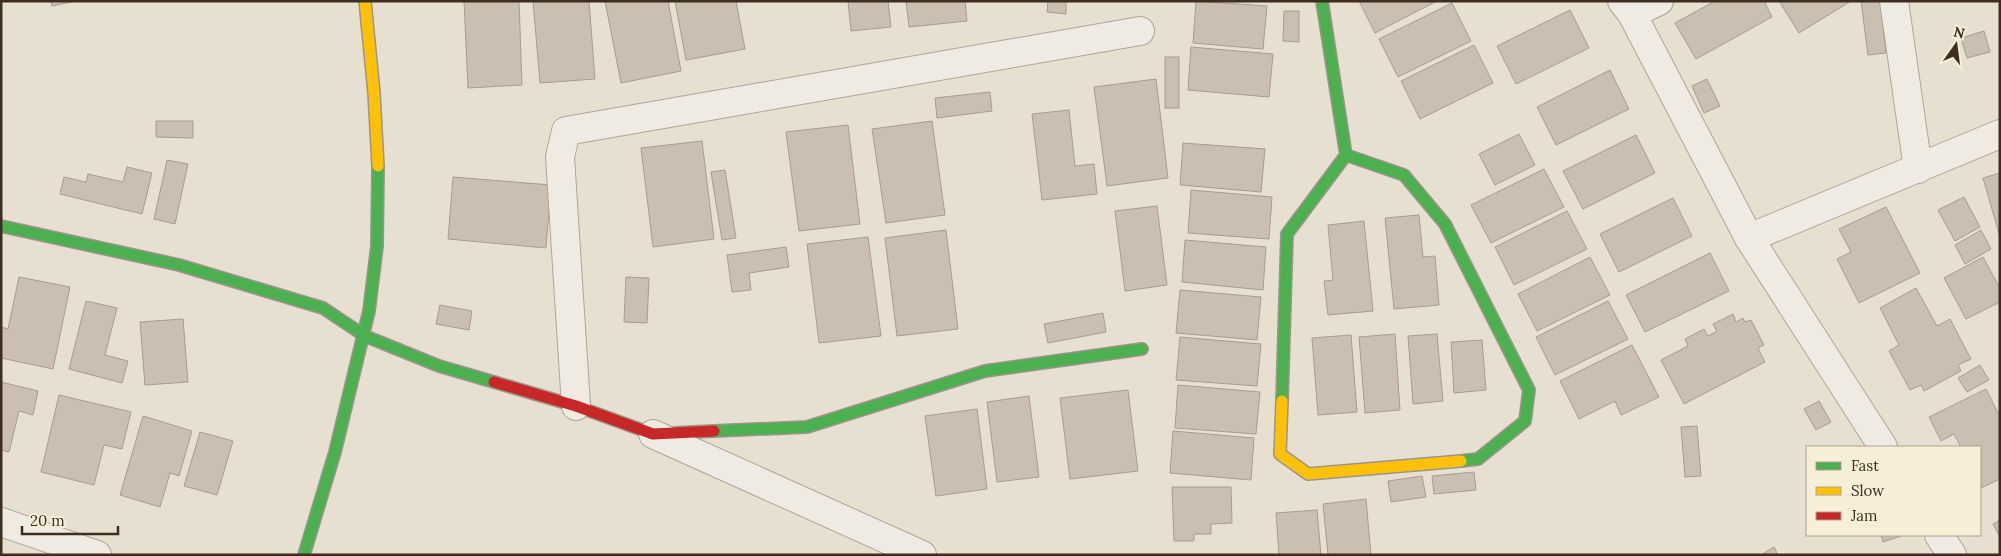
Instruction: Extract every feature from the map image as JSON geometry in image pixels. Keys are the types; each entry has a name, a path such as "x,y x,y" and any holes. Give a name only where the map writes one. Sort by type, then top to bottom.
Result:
{"street":[{"path":"304,555 320,510 365,336 377,247 378,157 375,91 365,1"},
{"path":"1322,1 1346,155 1288,234 1280,454 1308,474 1478,459 1525,421 1529,390 1445,224 1404,175 1346,155"},
{"path":"1659,1 1627,8 1749,238 1882,446"},
{"path":"1894,1 1918,169"},
{"path":"576,406 560,157 566,131 1140,31"},
{"path":"1749,238 2000,134"},
{"path":"1,226 179,265 323,308 365,336 439,366 576,406 653,434 922,555"},
{"path":"653,434 807,427 985,371 1052,360 1142,349"},
{"path":"1,522 97,555"},
{"path":"1940,536 1952,555"}],"building":[{"path":"51,1 76,1 52,6"},
{"path":"464,1 519,1 522,85 468,88"},
{"path":"533,1 589,1 595,79 540,83"},
{"path":"605,1 668,1 681,71 621,83"},
{"path":"675,1 736,1 745,49 686,60"},
{"path":"848,1 888,1 891,27 851,31"},
{"path":"906,1 965,1 967,21 909,27"},
{"path":"1048,1 1066,1 1066,14 1047,12"},
{"path":"1196,1 1267,6 1263,49 1193,43"},
{"path":"1359,1 1437,1 1375,33"},
{"path":"1715,1 1764,1 1772,17 1696,59 1675,23"},
{"path":"1779,1 1851,1 1799,33"},
{"path":"1861,1 1880,1 1886,53 1868,55"},
{"path":"1452,3 1471,41 1398,77 1379,39"},
{"path":"1570,10 1589,48 1516,84 1497,46"},
{"path":"1284,11 1299,11 1299,42 1283,41"},
{"path":"1984,31 1990,52 1967,58 1961,38"},
{"path":"1474,45 1493,83 1420,119 1401,81"},
{"path":"1191,47 1273,54 1269,97 1188,90"},
{"path":"1165,57 1179,57 1179,108 1165,108"},
{"path":"1610,70 1629,109 1556,145 1537,107"},
{"path":"1156,79 1168,178 1107,186 1094,87"},
{"path":"1707,79 1720,106 1704,113 1692,86"},
{"path":"990,92 992,111 937,118 935,98"},
{"path":"1069,110 1075,166 1094,164 1097,194 1042,200 1032,114"},
{"path":"156,121 193,121 193,138 156,137"},
{"path":"932,121 945,215 886,223 872,129"},
{"path":"848,125 860,224 799,231 786,132"},
{"path":"1519,134 1535,165 1495,185 1479,154"},
{"path":"1636,135 1655,173 1583,209 1563,171"},
{"path":"702,141 714,239 653,247 641,148"},
{"path":"1183,143 1265,149 1261,192 1180,185"},
{"path":"167,160 188,164 175,224 154,219"},
{"path":"127,167 152,173 142,214 60,194 64,177 86,182 88,174 123,182"},
{"path":"1544,169 1564,207 1491,243 1471,205"},
{"path":"725,170 736,238 722,240 711,172"},
{"path":"2000,173 2000,237 1983,178"},
{"path":"453,177 551,185 546,248 448,239"},
{"path":"1191,190 1272,197 1269,239 1188,233"},
{"path":"1964,197 1980,227 1955,241 1938,210"},
{"path":"1673,198 1692,236 1619,272 1600,234"},
{"path":"1157,206 1167,285 1125,291 1115,211"},
{"path":"1886,207 1920,273 1859,303 1837,259 1851,252 1839,229"},
{"path":"1567,211 1587,249 1514,285 1495,247"},
{"path":"1419,215 1423,257 1435,256 1439,305 1394,309 1385,218"},
{"path":"1364,221 1373,311 1328,315 1324,281 1333,280 1328,225"},
{"path":"946,230 958,329 897,336 885,238"},
{"path":"1981,230 1991,249 1965,264 1955,245"},
{"path":"868,237 881,336 819,343 807,244"},
{"path":"1185,240 1266,247 1263,290 1182,282"},
{"path":"786,247 789,267 749,273 751,290 732,292 727,255"},
{"path":"1710,253 1729,291 1645,332 1626,295"},
{"path":"1590,257 1610,295 1537,331 1518,294"},
{"path":"1983,257 2000,288 2000,302 1966,319 1944,278"},
{"path":"19,277 70,287 53,369 1,358 1,327 8,329"},
{"path":"626,277 649,278 647,323 624,322"},
{"path":"1916,288 1937,326 1950,319 1971,359 1958,365 1961,371 1924,391 1921,385 1910,390 1889,351 1899,345 1880,308"},
{"path":"1180,290 1261,297 1257,340 1176,333"},
{"path":"86,301 117,308 105,355 128,361 122,383 69,369"},
{"path":"1608,301 1628,339 1555,375 1536,337"},
{"path":"440,305 472,311 469,330 436,324"},
{"path":"1103,313 1106,332 1048,343 1044,324"},
{"path":"1733,314 1736,322 1743,318 1745,322 1751,320 1764,345 1758,348 1765,362 1684,404 1661,360 1688,346 1685,339 1704,329 1708,336 1717,331 1713,324"},
{"path":"183,319 188,382 145,385 140,322"},
{"path":"1395,334 1400,410 1365,413 1359,337"},
{"path":"1437,334 1443,401 1413,404 1408,336"},
{"path":"1351,335 1357,412 1318,415 1312,338"},
{"path":"1180,337 1261,344 1257,386 1176,380"},
{"path":"1482,340 1486,390 1454,393 1451,342"},
{"path":"1632,345 1659,397 1621,415 1615,401 1579,419 1560,381"},
{"path":"1980,365 1989,380 1967,392 1958,378"},
{"path":"1,382 38,391 33,415 19,411 9,452 1,450"},
{"path":"1178,385 1260,392 1256,434 1175,428"},
{"path":"1986,389 2000,417 2000,479 1981,488 1981,446 1960,446 1954,434 1941,441 1929,417"},
{"path":"1128,390 1138,471 1070,479 1060,398"},
{"path":"59,395 131,412 122,449 104,445 94,485 41,472"},
{"path":"1029,396 1039,477 997,482 987,402"},
{"path":"1819,401 1831,422 1816,430 1804,409"},
{"path":"977,409 987,489 936,496 925,416"},
{"path":"143,416 192,431 179,476 170,473 160,507 120,495"},
{"path":"1697,426 1701,476 1685,477 1681,427"},
{"path":"1173,431 1254,438 1251,480 1170,473"},
{"path":"200,432 233,441 217,495 184,486"},
{"path":"1474,472 1476,490 1434,494 1432,476"},
{"path":"1422,476 1426,497 1391,502 1388,481"},
{"path":"1172,487 1231,487 1232,523 1211,524 1211,534 1194,534 1194,541 1174,541"},
{"path":"1366,499 1371,555 1328,555 1323,504"},
{"path":"1317,510 1321,555 1279,555 1276,513"},
{"path":"2000,520 2000,537 1993,524"},
{"path":"1881,536 1901,536 1883,542"},
{"path":"1774,547 1778,555 1761,555"}],"traffic: fast":[{"path":"1282,401 1287,234 1346,155 1322,1"},
{"path":"1346,155 1404,175 1445,224 1529,390 1525,421 1478,459 1461,461"},
{"path":"304,555 335,452 369,311 377,246 378,166"},
{"path":"1,226 179,265 323,308 365,336 439,366 494,382"},
{"path":"714,431 807,427 985,371 1142,349"}],"traffic: slow":[{"path":"365,1 374,93 378,166"},
{"path":"1282,401 1280,454 1308,474 1461,461"}],"traffic: jam":[{"path":"494,382 576,406 653,434 714,431"}]}
